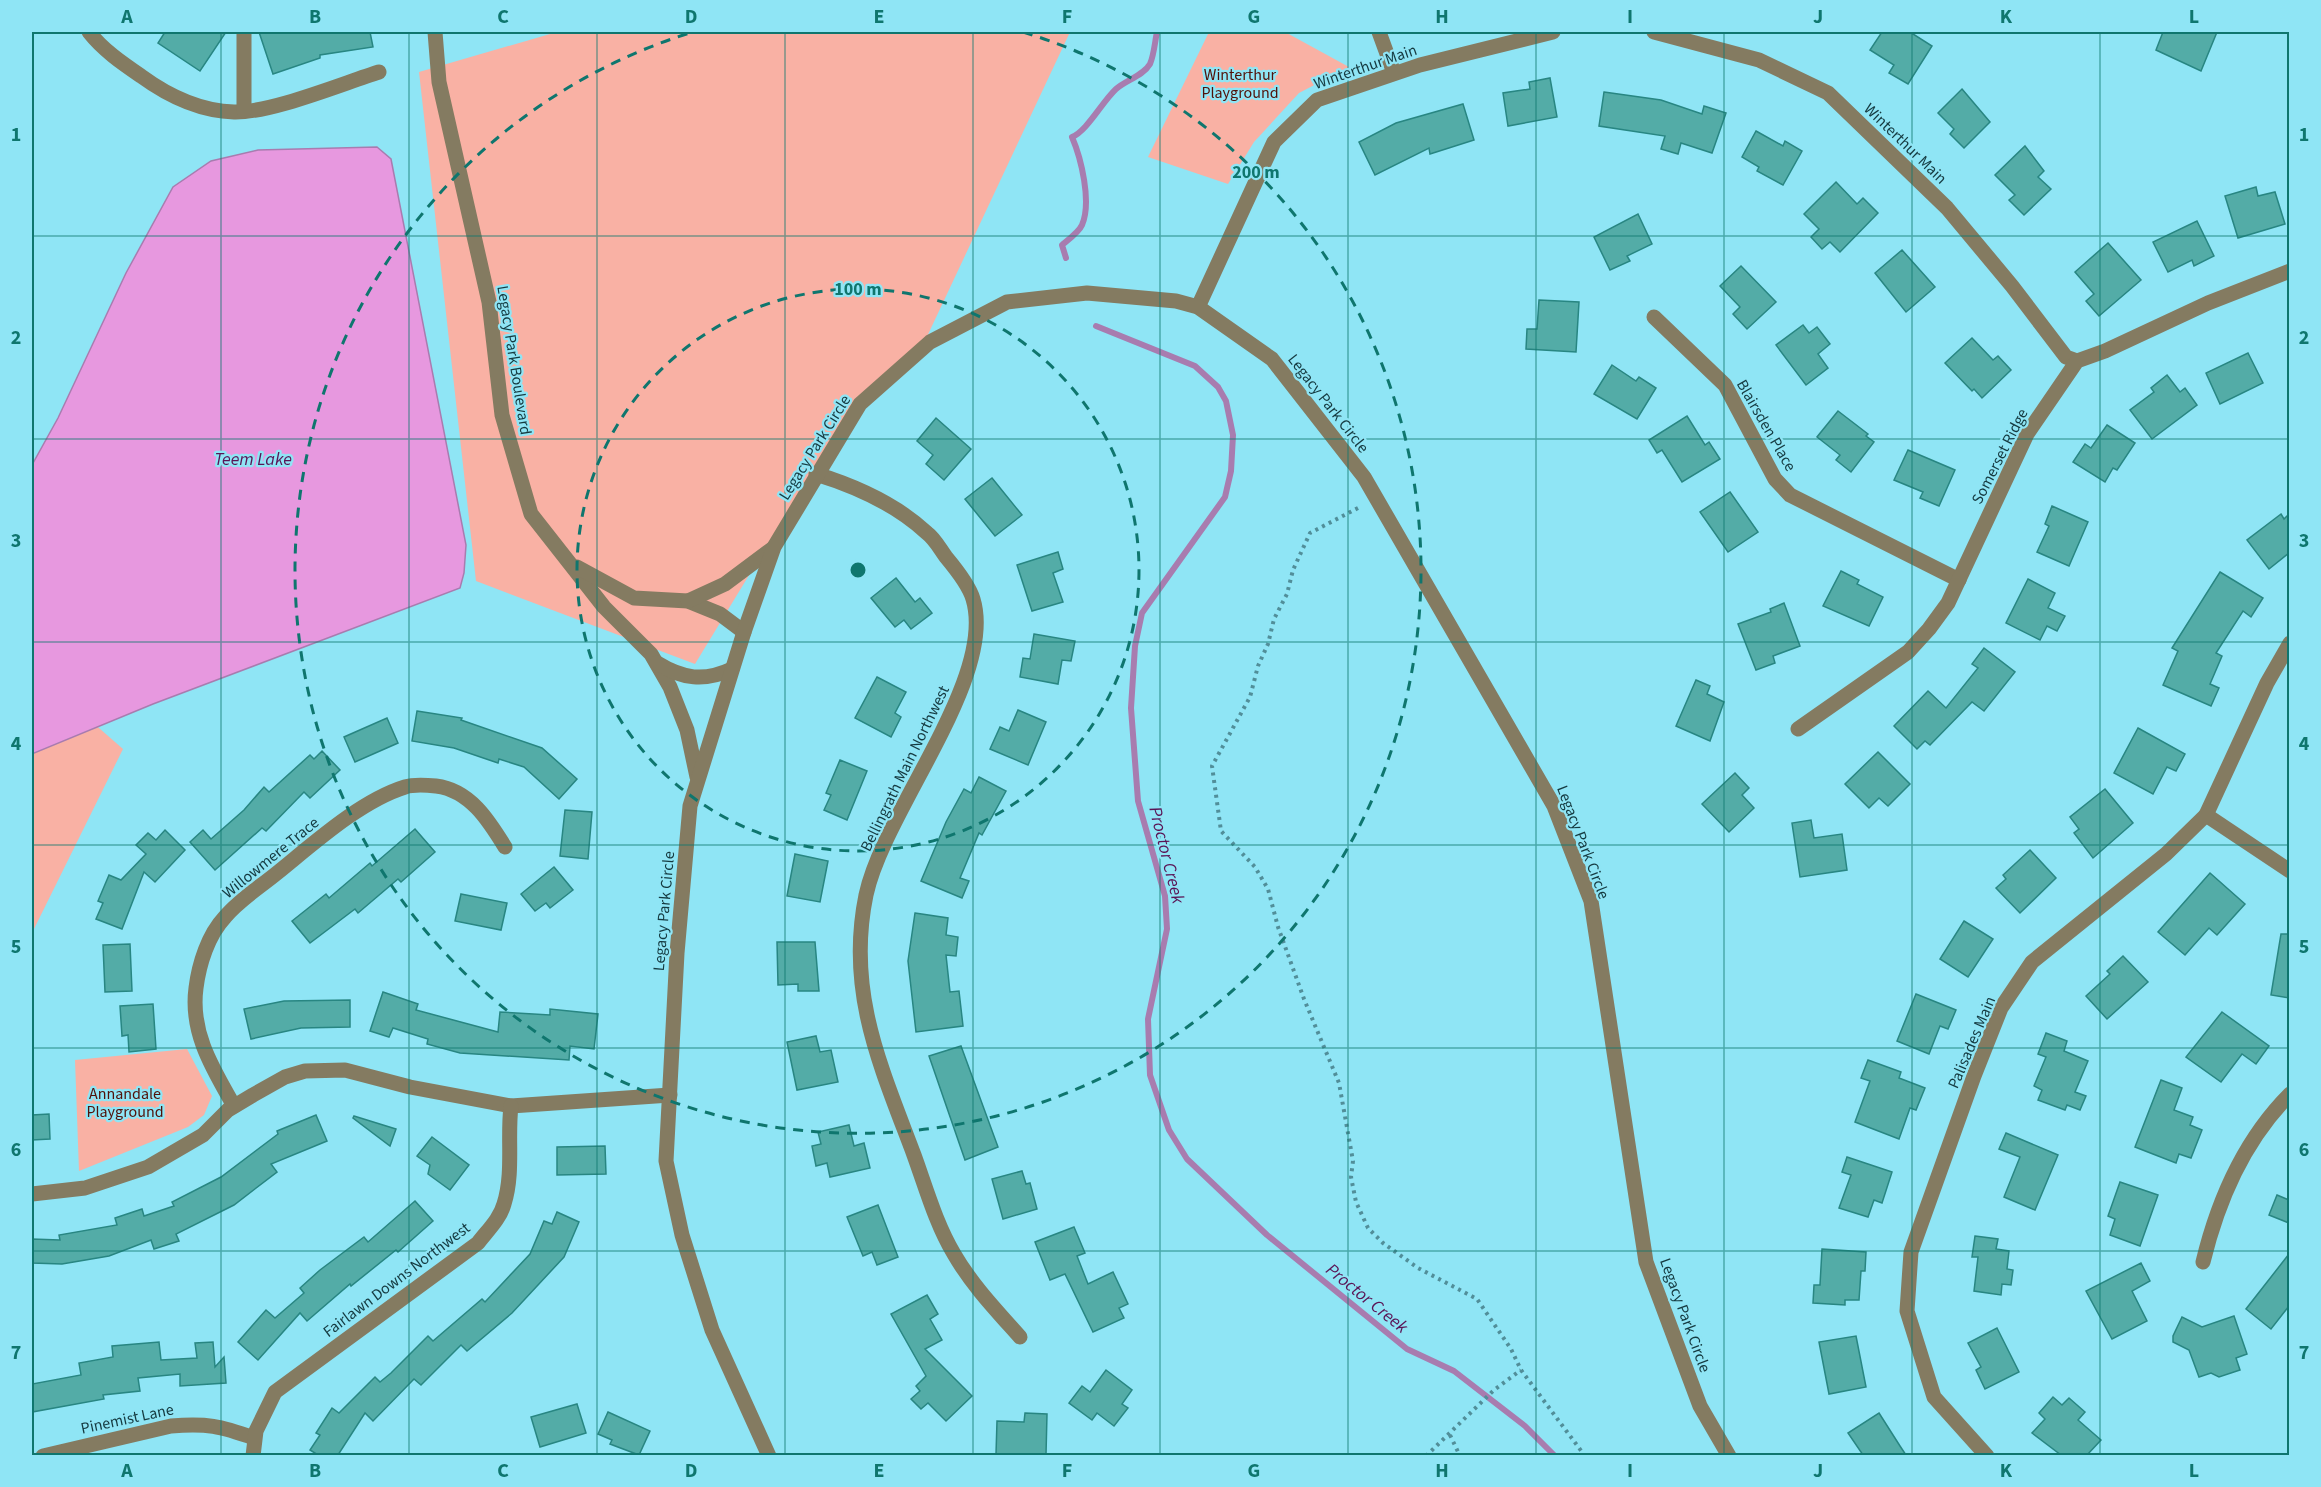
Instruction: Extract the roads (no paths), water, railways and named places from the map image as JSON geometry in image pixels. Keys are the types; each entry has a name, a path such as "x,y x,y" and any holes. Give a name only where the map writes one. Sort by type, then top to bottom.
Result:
{"street":[{"path":"89,32 107,52 167,92 203,107 257,111 379,72"},
{"path":"244,32 244,111"},
{"name":"Legacy Park Boulevard","path":"435,32 440,82 489,302 502,415 531,514 572,564 634,598 688,601 720,614 744,632"},
{"path":"1378,32 1394,73"},
{"name":"Winterthur Main","path":"1198,307 1274,142 1317,100 1394,73 1553,32"},
{"name":"Winterthur Main","path":"1654,32 1759,60 1828,93 1947,208 2012,286 2066,357 2077,361"},
{"path":"2077,361 2105,351 2208,303 2289,271"},
{"name":"Legacy Park Circle","path":"769,1455 712,1330 682,1235 666,1161 677,952 690,806 744,632 774,547 860,404 930,342 1007,302 1087,293 1176,301 1198,307 1272,359 1364,477 1554,806 1591,901 1646,1262 1700,1406 1730,1455"},
{"name":"Blairsden Place","path":"1654,317 1725,385 1775,479 1790,495 1959,580"},
{"name":"Somerset Ridge","path":"1798,729 1908,652 1948,603 2027,434 2077,361"},
{"name":"Bellingrath Main Northwest","path":"816,474 849,485 890,507 928,533 956,568 973,598 977,630 967,678 885,841 867,894 859,961 868,1029 940,1225 952,1251 973,1285 1020,1337"},
{"path":"688,601 725,584 774,547"},
{"path":"572,564 604,607 651,654 670,687 687,730 698,780"},
{"name":"Palisades Main","path":"1987,1455 1934,1397 1907,1311 1911,1252 2001,1008 2032,962 2166,855 2206,815 2267,683 2289,643"},
{"path":"656,663 673,673 689,678 704,679 732,669"},
{"name":"Willowmere Trace","path":"234,1106 209,1062 200,1039 196,1009 196,988 203,957 225,916 367,805 405,787 438,786 462,796 490,822 505,847"},
{"path":"2206,815 2289,871"},
{"path":"32,1194 85,1188 148,1167 203,1135 234,1106 285,1077 327,1068 345,1070 458,1097 511,1106 670,1095"},
{"path":"2203,1262 2211,1228 2244,1154 2266,1117 2289,1094"},
{"name":"Fairlawn Downs Northwest","path":"253,1455 254,1438 265,1408 275,1392 478,1243 494,1223 504,1205 511,1164 511,1106"},
{"name":"Pinemist Lane","path":"43,1455 171,1426 192,1424 216,1425 254,1438"}],"water":[{"name":"Teem Lake","path":"377,147 391,159 466,545 464,573 460,588 153,704 32,754 32,465 58,418 126,273 173,187 211,161 258,150"}],"waterway":[{"name":"Proctor Creek","path":"1066,258 1062,245 1081,228 1086,204 1082,168 1072,137 1089,123 1116,89 1147,68 1150,64 1157,32"},
{"name":"Proctor Creek","path":"1096,326 1195,366 1218,387 1226,401 1233,435 1231,471 1225,497 1142,613 1135,646 1131,708 1138,801 1165,896 1167,929 1148,1019 1150,1075 1169,1130 1187,1159 1267,1235 1407,1349 1454,1371 1525,1426 1555,1456"}],"park label":[{"name":"Winterthur Playground","path":"1240,83"},
{"name":"Annandale Playground","path":"125,1102"}]}
